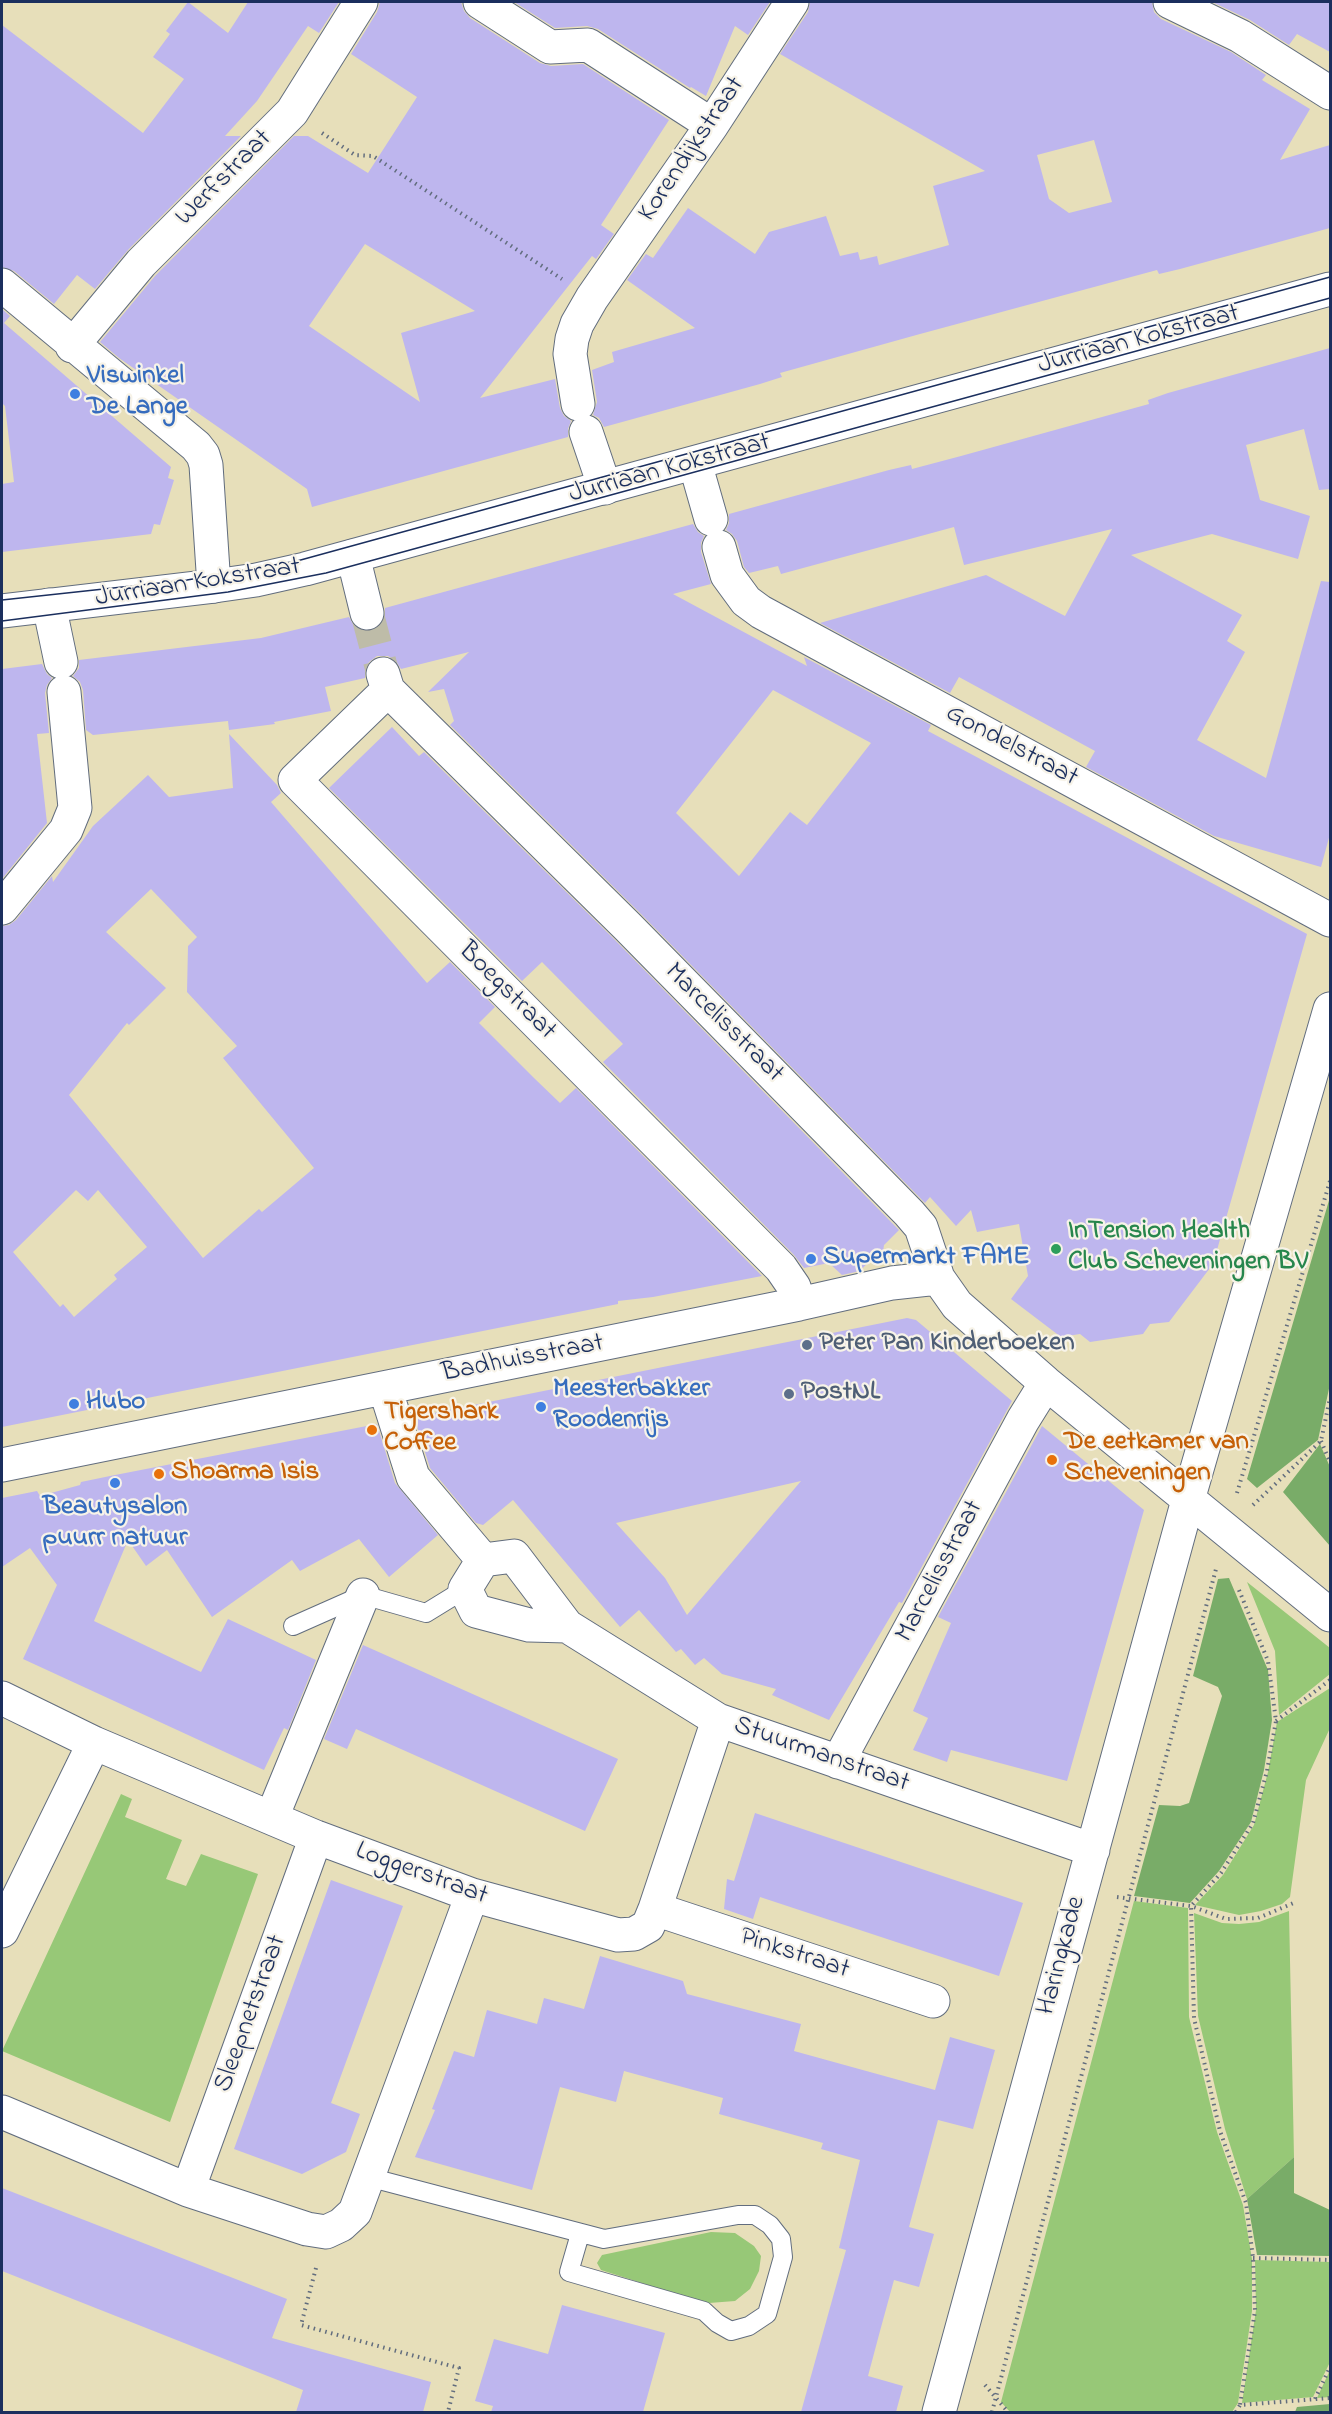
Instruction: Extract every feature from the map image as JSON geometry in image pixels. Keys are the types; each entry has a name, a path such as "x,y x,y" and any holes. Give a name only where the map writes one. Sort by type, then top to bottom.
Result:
{"street":[{"name":"Werfstraat","path":"72,346 141,263 292,112 362,2"},
{"path":"480,2 550,47 588,45 712,125"},
{"name":"Korendijkstraat","path":"605,488 582,418 571,370 572,339 591,298 712,125 792,2"},
{"path":"1170,2 1240,36 1330,93"},
{"path":"2,285 203,455 206,465 214,586"},
{"name":"Jurriaan Kokstraat","path":"2,611 256,580 605,488 1330,289"},
{"name":"Gondelstraat","path":"695,463 727,575 746,601 761,612 1330,920"},
{"path":"353,556 367,613"},
{"path":"2,909 66,830 75,808 62,677 49,605"},
{"name":"Marcelisstraat","path":"386,682 909,1213 921,1227 938,1278 957,1305 1046,1383 1330,1615"},
{"name":"Boegstraat","path":"386,682 295,780 781,1268 794,1287 799,1304"},
{"name":"Haringkade","path":"939,2412 1188,1500 1330,1009"},
{"name":"Badhuisstraat","path":"2,1465 799,1304 892,1283 938,1278"},
{"name":"Marcelisstraat","path":"838,1762 1018,1430 1046,1383"},
{"path":"386,1388 413,1478 483,1560 465,1589 476,1611 529,1625 567,1626"},
{"name":"Stuurmanstraat","path":"483,1560 514,1556 567,1626 718,1720 1093,1850"},
{"path":"272,1817 363,1595"},
{"name":"Loggerstraat","path":"2,1698 94,1743 316,1837 472,1895 618,1935 634,1934 648,1926 718,1720"},
{"path":"2,1932 94,1743"},
{"name":"Sleepnetstraat","path":"188,2190 316,1837"},
{"path":"2,2112 188,2190 307,2229 326,2232 341,2225 355,2212 472,1895"},
{"name":"Pinkstraat","path":"655,1909 933,2001"}],"lane":[{"path":"292,1626 363,1595 426,1613 465,1589"},
{"path":"368,2177 604,2239 738,2215 755,2215 770,2225 780,2239 783,2257 767,2314 749,2326 731,2331 717,2323 704,2311 569,2272 580,2234"}],"path":[{"path":"292,112 355,155 373,156 591,298"},
{"path":"992,2412 1226,1530 1330,1181"},
{"path":"1330,1398 1321,1441 1330,1462"},
{"path":"1226,1530 1321,1441"},
{"path":"1226,1530 1235,1581 1268,1661 1276,1722 1267,1771 1253,1823 1221,1873 1191,1906 1194,2018 1220,2131 1246,2203 1253,2258 1255,2311 1240,2405 1236,2412"},
{"path":"1276,1722 1330,1680"},
{"path":"1081,1892 1191,1906 1226,1919 1258,1917 1296,1902"},
{"path":"326,2232 301,2325 459,2368 448,2412"},
{"path":"1253,2258 1330,2260"},
{"path":"1314,2399 1330,2367"},
{"path":"1240,2405 1330,2398"}],"green space":[{"path":"1330,1197 1330,1384 1318,1440 1257,1488 1247,1479"},
{"path":"1320,1444 1330,1467 1330,1546 1283,1492"},
{"path":"1229,1578 1268,1670 1272,1720 1264,1770 1251,1822 1219,1871 1190,1903 1134,1896 1159,1805 1180,1806 1189,1803 1222,1696 1218,1687 1193,1676 1218,1579"},
{"path":"1247,1582 1330,1648 1330,1674 1279,1715 1275,1651"},
{"path":"1330,1688 1330,1728 1306,1780 1290,1897 1282,1904 1239,1915 1195,1905 1223,1875 1254,1825 1268,1772 1277,1722"},
{"path":"121,1794 132,1799 125,1817 182,1840 166,1879 186,1886 201,1854 258,1874 170,2122 2,2051"},
{"path":"1134,1901 1188,1908 1189,2017 1217,2132 1243,2205 1252,2259 1252,2311 1238,2403 1232,2412 1010,2412 1001,2402"},
{"path":"1289,1911 1294,2157 1247,2199 1225,2129 1198,2016 1194,1913 1222,1923 1239,1924 1259,1922"},
{"path":"1294,2157 1294,2193 1330,2210 1330,2256 1257,2255 1247,2199"},
{"path":"711,2232 735,2233 754,2246 761,2256 759,2271 750,2289 735,2301 709,2303 601,2270 597,2263 602,2255"},
{"path":"1255,2260 1330,2262 1330,2362 1313,2397 1242,2403 1256,2310"},
{"path":"1330,2370 1330,2397 1317,2398"},
{"path":"1330,2404 1330,2412 1295,2412 1297,2407"}],"building":[{"path":"188,2 228,33 248,2 339,2 319,33 308,26 257,101 225,136 241,136 128,250 95,289 77,275 54,304 14,271 2,267 2,25 143,133 184,79 153,57 170,34 166,31"},
{"path":"380,2 461,2 470,18 540,63 551,66 583,64 669,120 601,225 614,234 596,259 592,256 480,398 555,379 560,408 564,416 571,421 568,437 312,507 307,489 119,358 100,342 155,276 294,136 308,136 368,173 417,97 351,54 377,12","holes":["365,244 475,311 401,333 420,402 309,326"]},
{"path":"514,2 770,2 748,35 735,26 706,96 598,29 587,26 555,28"},
{"path":"810,2 1152,2 1154,12 1161,19 1231,52 1266,75 1262,80 1310,109 1280,160 1330,145 1330,228 1180,269 1159,274 1157,270 920,334 780,373 782,377 760,384 604,427 599,418 593,415 597,402 592,370 614,362 612,352 695,328 627,280 646,254 653,258 688,208 755,254 769,232 826,216 840,256 858,252 860,260 877,256 879,265 949,245 933,186 985,171 780,54 808,12","holes":["1094,140 1112,202 1069,213 1049,199 1037,155"]},
{"path":"1212,2 1330,2 1330,52 1297,34 1289,45 1250,20"},
{"path":"2,309 10,316 4,323 171,467 168,478 174,480 160,525 154,524 151,534 2,552 2,484 14,482 5,406 2,403"},
{"path":"1330,348 1330,489 1319,490 1304,429 1246,445 1260,500 1310,516 1298,559 1212,534 1131,555 1242,615 1227,641 1245,652 1197,740 1266,778 1321,581 1330,582 1330,834 1321,867 1214,836 1086,767 1095,751 959,677 950,693 820,623 986,575 1065,616 1112,529 964,565 954,527 781,574 778,566 749,573 744,567 737,541 726,530 729,514 889,470 911,465 912,469 961,456 1149,404 1148,400 1168,393"},
{"path":"693,524 704,536 701,552 711,584 673,594 807,666 804,657 931,725 928,731 1307,934 1213,1264 1169,1322 1150,1324 1143,1334 1090,1342 1080,1334 1061,1337 1011,1299 1028,1276 1019,1224 977,1232 971,1210 956,1226 930,1197 925,1203 641,914 450,725 454,721 444,689 428,692 469,652 401,669 396,661 388,656 377,656 369,662 365,669 365,678 325,687 331,711 274,722 275,724 229,730 228,721 93,735 86,730 83,690 80,682 73,676 79,668 79,660 261,638 349,617 354,626 362,631 371,631 380,627 385,619 385,608","holes":["773,690 871,743 807,825 790,812 739,876 676,813"]},
{"path":"42,664 52,678 45,693 49,733 37,734 47,823 2,879 2,669"},
{"path":"392,727 419,756 424,752 615,940 899,1230 884,1245 883,1252 877,1253 860,1271 842,1275 829,1263 804,1268 794,1255 603,1062 623,1044 542,962 522,981 329,788"},
{"path":"229,734 277,785 281,793 271,802 427,983 450,962 495,1007 479,1023 560,1103 576,1088 762,1276 653,1297 618,1301 618,1304 2,1427 2,926 9,925 16,920 52,876 53,882 93,826 148,775 169,797 233,788","holes":["151,889 197,937 188,946 187,992 237,1046 223,1058 314,1168 262,1212 259,1209 203,1258 69,1095 127,1023 129,1025 166,988 106,932","76,1190 88,1201 98,1190 147,1247 114,1275 117,1279 74,1317 63,1304 60,1307 13,1252"]},
{"path":"907,1318 916,1320 1012,1401 902,1603 899,1602 829,1720 772,1695 776,1689 722,1674 704,1658 695,1665 681,1649 676,1652 639,1610 620,1627 513,1500 483,1525 476,1523 430,1468 414,1417","holes":["801,1481 687,1615 665,1578 616,1523"]},
{"path":"377,1424 395,1483 438,1535 389,1577 359,1539 300,1571 292,1560 212,1617 167,1550 146,1566 128,1540 94,1621 201,1672 228,1619 316,1660 288,1730 284,1728 264,1770 23,1659 57,1585 30,1548 2,1567 2,1498 37,1491 40,1496 80,1485 81,1482"},
{"path":"1042,1426 1144,1510 1067,1781 951,1750 947,1762 913,1750 928,1718 913,1711 951,1623 938,1617"},
{"path":"363,1645 618,1759 585,1831 356,1729 347,1749 324,1739"},
{"path":"755,1813 1023,1903 999,1976 760,1897 753,1919 724,1909 727,1879 734,1881"},
{"path":"331,1880 403,1906 331,2103 360,2114 346,2152 302,2174 234,2149"},
{"path":"600,1956 683,1981 687,1994 801,2024 794,2051 935,2090 950,2037 995,2050 973,2129 938,2120 909,2227 934,2234 919,2287 894,2280 880,2331 868,2376 903,2386 896,2412 801,2412 846,2250 839,2248 860,2160 821,2149 823,2143 719,2114 723,2098 624,2071 616,2102 560,2087 532,2190 415,2157 435,2110 432,2109 454,2051 474,2057 487,2010 537,2024 544,1998 584,2009"},
{"path":"2,2188 287,2299 272,2338 431,2382 423,2412 296,2412 303,2390 2,2271"},
{"path":"562,2305 665,2333 643,2412 491,2412 493,2406 475,2401 494,2339 548,2354"}],"tunnel":[{"path":"367,613 383,674"}],"tram line":[{"path":"2,600 187,580 297,561 1330,277"},
{"path":"2,621 228,592 326,573 1330,298"}],"place":[{"name":"Viswinkel De Lange","path":"75,394"},
{"name":"InTension Health Club Scheveningen BV","path":"1056,1249"},
{"name":"Supermarkt FAME","path":"811,1259"},
{"name":"Peter Pan Kinderboeken","path":"807,1345"},
{"name":"PostNL","path":"789,1394"},
{"name":"Hubo","path":"74,1404"},
{"name":"Meesterbakker Roodenrijs","path":"541,1407"},
{"name":"Tigershark Coffee","path":"372,1430"},
{"name":"De eetkamer van Scheveningen","path":"1052,1460"},
{"name":"Shoarma Isis","path":"159,1474"},
{"name":"Beautysalon puurr natuur","path":"115,1483"}]}
